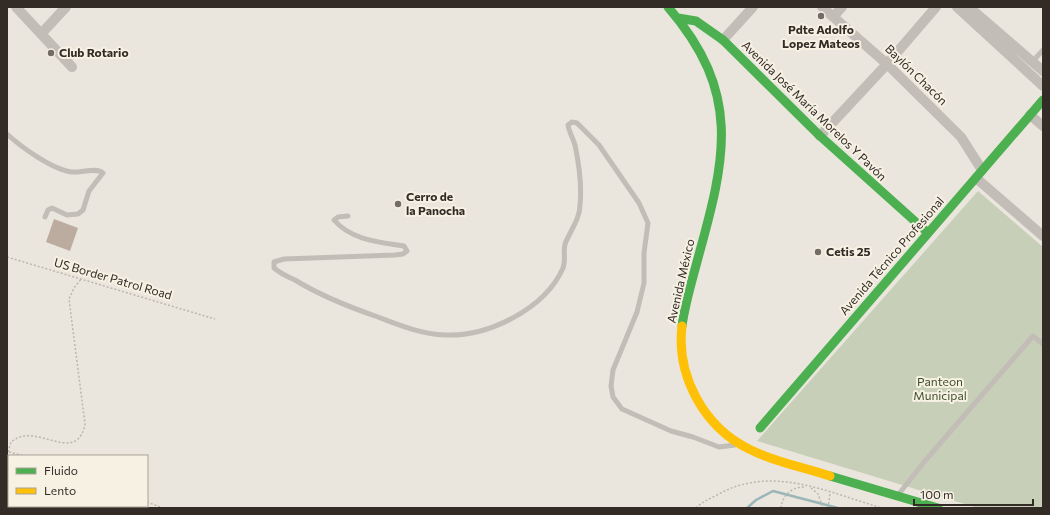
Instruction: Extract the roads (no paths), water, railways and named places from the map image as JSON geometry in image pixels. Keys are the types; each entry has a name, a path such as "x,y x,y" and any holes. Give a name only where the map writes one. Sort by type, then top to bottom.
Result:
{"street":[{"path":"16,7 72,66"},
{"path":"41,34 66,7"},
{"name":"Avenida México","path":"668,7 699,45 710,68 717,92 721,117 722,142 720,166 683,318 681,346 689,383 696,397 712,420 739,444 765,456 938,508"},
{"path":"723,40 753,7"},
{"name":"Baylón Chacón","path":"822,7 887,64 961,137 979,174 1043,236"},
{"path":"833,17 842,7"},
{"path":"820,136 887,64 936,7"},
{"path":"957,7 1043,86"},
{"path":"969,7 1043,71"},
{"name":"Avenida José María Morelos Y Pavón","path":"678,18 696,21 723,40 820,136 928,234"},
{"name":"Avenida Técnico Profesional","path":"760,428 1043,100"},
{"path":"1030,115 1043,126"}],"lane":[{"path":"1032,62 1043,50"},
{"path":"348,216 338,217 334,220 345,230 357,236 372,241 404,246 406,251 403,254 395,255 284,259 274,262 274,268 312,290 349,307 412,329 444,335 472,332 502,323 523,311 542,296 553,284 564,265 565,246 580,209 580,174 575,144 568,125 572,122 577,123 599,145 640,203 648,222 644,253 644,283 637,312 613,370 611,386 613,397 622,409 671,431 719,447 739,444"},
{"path":"7,134 37,156 64,169 72,172 98,170 103,173 89,191 82,210 78,214 67,214 52,208 48,210 45,217"},
{"path":"898,496 924,462 1033,336 1043,344"}],"waterway":[{"path":"747,508 756,500 773,491 838,508"}],"place":[{"name":"Pdte Adolfo Lopez Mateos","path":"821,16"},
{"name":"Club Rotario","path":"51,53"},
{"name":"Cerro de la Panocha","path":"398,204"},
{"name":"Cetis 25","path":"818,252"}],"park label":[{"name":"Panteon Municipal","path":"940,389"}]}
